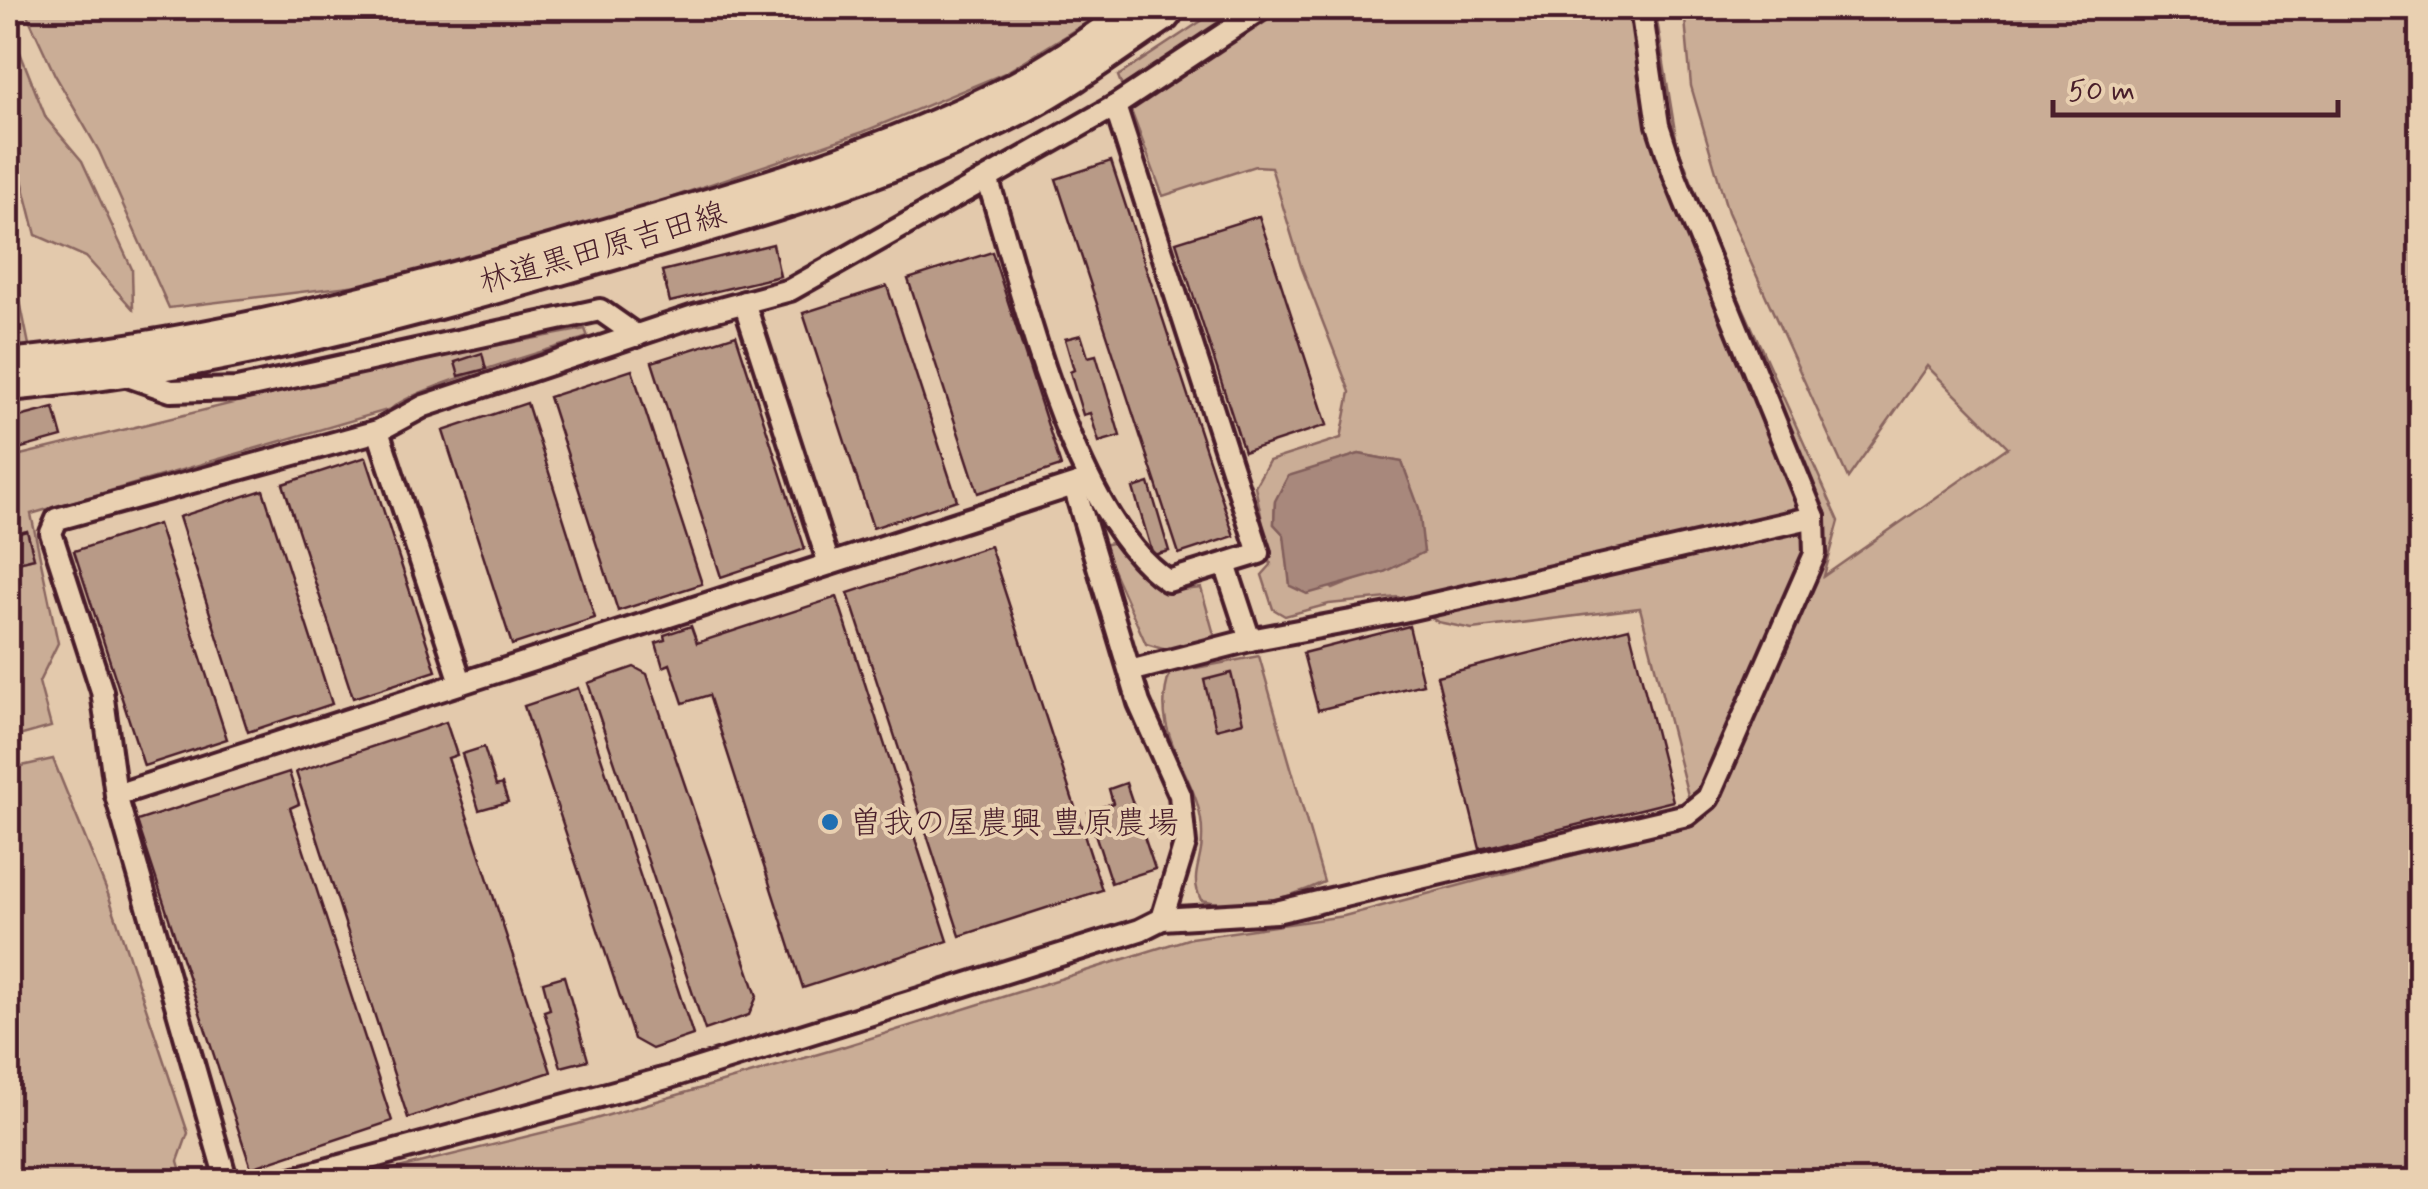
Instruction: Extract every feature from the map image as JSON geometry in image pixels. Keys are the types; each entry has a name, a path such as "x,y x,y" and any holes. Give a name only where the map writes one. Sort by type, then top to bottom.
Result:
{"street":[{"name":"林道黒田原吉田線","path":"8,374 96,364 391,308 792,192 892,156 1020,97 1157,8"}],"lane":[{"path":"227,1182 116,796 102,692 51,533 57,520 378,432 424,406 790,290 834,268 856,249 988,181 1115,106 1263,8"},
{"path":"281,1182 670,1077 1162,919 1276,912 1687,815 1708,798 1815,554 1814,517 1674,174 1658,126 1641,8"},
{"path":"1081,483 1147,567 1168,580 1259,553 1115,106"},
{"path":"988,181 1077,461 1130,670 1180,795 1184,844 1162,919"},
{"path":"744,302 829,564"},
{"path":"96,364 171,391 237,389 600,310 637,336"},
{"path":"378,432 460,682"},
{"path":"116,796 1081,483"},
{"path":"1130,670 1250,640 1394,612 1814,517"},
{"path":"1226,564 1250,640"}],"shaded area":[{"path":"24,8 1110,8 1005,73 863,132 641,208 374,283 169,308 99,151 55,75"},
{"path":"1221,8 1655,8 1677,144 1722,261 1839,521 1824,576 2008,447 1927,366 1848,478 1728,212 1691,86 1684,8 2420,8 2420,1181 341,1182 578,1124 839,1048 1191,938 1344,916 1695,823 1640,608 1472,629 1438,622 1398,597 1329,604 1285,616 1273,609 1262,575 1271,565 1255,486 1269,461 1341,438 1350,392 1301,266 1271,167 1255,166 1163,196 1118,76","holes":["1359,454 1402,462 1424,552 1333,589 1287,547 1284,534 1274,524 1275,502 1288,477"]},
{"path":"8,22 46,118 82,161 132,269 133,309 86,257 36,235 8,124"},
{"path":"8,242 30,350 8,352 8,334 13,333"},
{"path":"585,329 588,337 424,391 391,409 31,514 58,643 39,682 51,727 8,739 8,553 10,564 34,558 27,531 8,536 8,458 389,365"},
{"path":"1359,454 1402,462 1419,508 1424,552 1384,572 1307,594 1290,586 1284,535 1274,524 1275,501 1288,476"},
{"path":"1117,542 1135,570 1164,592 1201,588 1215,638 1166,650 1146,644 1102,545"},
{"path":"1259,656 1324,882 1264,902 1201,900 1196,876 1201,817 1165,718 1170,673"},
{"path":"53,759 108,894 188,1133 178,1161 184,1181 8,1181 8,769"}],"building":[{"path":"1111,161 1234,536 1179,554 1056,179"},
{"path":"1259,216 1327,425 1244,452 1176,242"},
{"path":"773,244 780,276 670,302 662,271"},
{"path":"992,252 1061,466 978,493 908,279"},
{"path":"887,286 957,500 873,528 803,313"},
{"path":"736,335 805,549 721,577 652,362"},
{"path":"1081,335 1088,357 1096,355 1120,436 1099,442 1090,413 1083,415 1070,372 1074,370 1065,339"},
{"path":"482,353 486,369 459,376 455,362"},
{"path":"632,370 702,584 618,611 549,397"},
{"path":"527,403 595,618 512,645 443,431"},
{"path":"54,408 62,437 11,451 8,420"},
{"path":"366,457 436,671 353,698 283,484"},
{"path":"1149,483 1169,551 1153,555 1133,488"},
{"path":"263,490 332,704 248,732 179,517"},
{"path":"158,524 227,739 144,766 74,551"},
{"path":"27,531 34,558 10,564 8,536"},
{"path":"990,546 1102,890 960,936 848,593"},
{"name":"曽我の屋農興 豊原農場","path":"837,597 948,941 803,988 709,695 683,703 670,664 663,667 656,643 665,640 664,635 691,626 697,643"},
{"path":"1409,626 1423,684 1318,710 1303,653"},
{"path":"1629,628 1673,801 1480,849 1437,676"},
{"path":"634,667 647,674 757,996 749,1015 705,1030 588,683"},
{"path":"1231,673 1243,722 1216,729 1204,680"},
{"path":"578,688 693,1035 652,1049 634,1039 524,706"},
{"path":"446,722 457,755 448,758 551,1072 408,1118 296,772"},
{"path":"484,747 496,786 502,784 508,802 479,810 462,754"},
{"path":"289,772 299,804 290,808 392,1121 251,1168 137,821"},
{"path":"1126,783 1155,869 1111,883 1088,812 1113,803 1109,789"},
{"path":"564,976 588,1060 561,1067 544,1011 550,1009 543,982"}],"place":[{"name":"曽我の屋農興 豊原農場","path":"830,822"}]}
